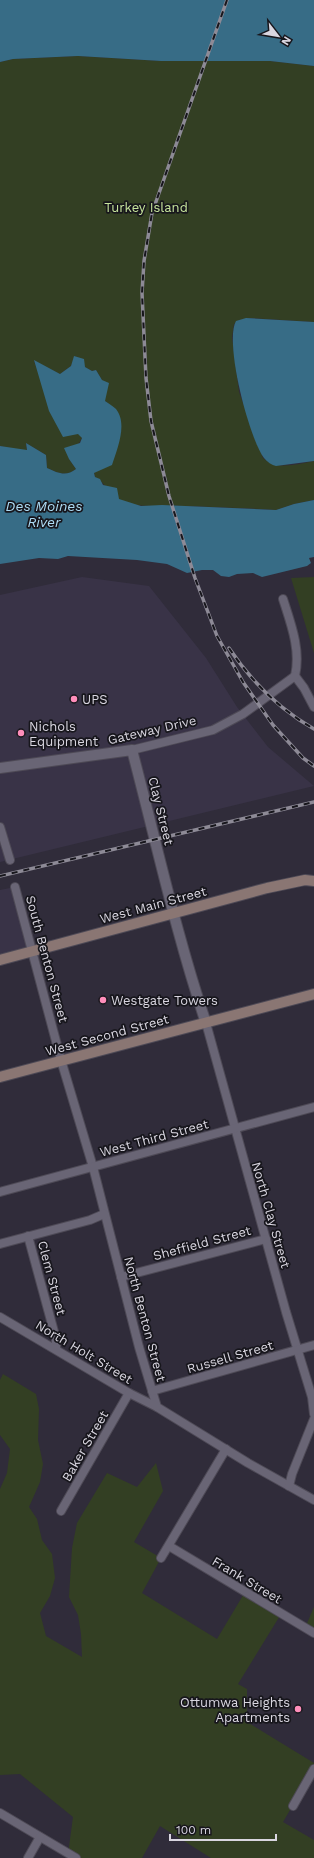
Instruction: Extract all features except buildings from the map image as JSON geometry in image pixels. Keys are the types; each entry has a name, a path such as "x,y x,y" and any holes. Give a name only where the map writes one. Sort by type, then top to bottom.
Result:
{"main road":[{"name":"West Main Street","path":"0,960 268,888 305,880 314,881"},
{"name":"West Second Street","path":"0,1077 314,994"}],"street":[{"path":"283,600 296,647 297,667 295,676 304,688 314,708"},
{"name":"Gateway Drive","path":"0,768 132,750 213,730 243,714 295,676"},
{"name":"Clay Street","path":"132,750 154,839 194,987 206,1023"},
{"path":"0,827 10,860"},
{"name":"South Benton Street","path":"15,887 61,1060"},
{"name":"North Clay Street","path":"206,1023 312,1397 314,1414"},
{"name":"North Benton Street","path":"61,1060 93,1167 121,1278 157,1407"},
{"name":"West Third Street","path":"0,1192 314,1107"},
{"path":"0,1244 90,1220 104,1214"},
{"name":"Clem Street","path":"28,1236 56,1339 56,1349"},
{"name":"Sheffield Street","path":"121,1278 266,1239"},
{"name":"North Holt Street","path":"0,1316 129,1393 157,1407"},
{"name":"Russell Street","path":"152,1391 314,1345"},
{"name":"Baker Street","path":"61,1511 129,1393"},
{"path":"157,1407 314,1500"},
{"path":"289,1486 292,1474 314,1419"},
{"path":"162,1558 226,1449"},
{"name":"Frank Street","path":"169,1546 314,1633"},
{"path":"293,1806 314,1769"},
{"path":"0,1813 76,1858"},
{"path":"28,1858 40,1837"}],"shaded area":[{"path":"82,577 149,586 206,658 237,707 268,747 314,786 0,862 0,595"},
{"path":"15,887 32,951 0,960 0,890"}],"green space":[{"name":"Turkey Island","path":"78,56 161,61 270,61 314,66 314,322 248,318 234,324 232,337 239,392 263,458 275,464 288,466 314,461 314,500 294,504 276,510 194,506 142,506 119,500 101,481 95,477 94,473 116,410 105,401 102,380 96,370 92,371 85,367 75,356 71,366 60,374 34,361 42,382 82,438 69,459 76,469 65,474 58,473 47,468 46,455 26,443 27,451 0,446 0,62 13,59"},
{"path":"314,577 314,653 291,578"},
{"path":"3,1374 36,1394 39,1409 38,1440 43,1464 40,1482 29,1507 37,1519 42,1540 52,1554 55,1578 50,1596 40,1613 46,1636 82,1657 78,1615 69,1597 72,1548 77,1523 107,1473 137,1487 156,1463 163,1491 134,1542 161,1558 142,1593 217,1639 245,1592 281,1614 238,1684 247,1689 247,1722 314,1763 314,1769 283,1822 314,1840 314,1858 211,1858 160,1826 142,1858 76,1858 68,1854 73,1817 20,1774 0,1775 0,1489 7,1473 10,1449 0,1435 0,1380"},
{"path":"314,1607 314,1633 305,1628"}],"water":[{"path":"0,0 314,0 314,66 270,61 161,61 78,56 13,59 0,62"},
{"path":"246,318 314,322 314,461 276,466 264,458 258,447 245,412 233,349 233,332 236,321"},
{"name":"Des Moines River","path":"74,356 84,359 85,367 92,371 96,370 102,380 109,383 105,401 116,409 119,415 121,429 119,444 112,465 94,473 95,477 100,479 103,485 117,488 119,499 141,506 162,505 276,510 294,504 314,500 314,557 309,558 311,563 307,566 262,577 253,573 237,574 229,577 221,576 213,570 202,570 187,573 167,564 137,560 68,556 58,559 39,558 0,564 0,446 27,450 26,443 46,455 47,468 58,473 65,474 76,469 64,448 80,443 82,438 78,434 63,437 49,411 34,360 60,374 71,366"}],"railway":[{"path":"227,0 152,213 144,261 142,293 146,378 151,421 169,496 195,578 217,636 243,682 273,725 303,758 314,766"},
{"path":"229,648 256,683 289,713 314,729"},
{"path":"0,876 314,802"}],"place":[{"name":"UPS","path":"74,699"},
{"name":"Nichols Equipment","path":"21,733"},
{"name":"Westgate Towers","path":"103,1000"},
{"name":"Ottumwa Heights Apartments","path":"298,1709"}]}
